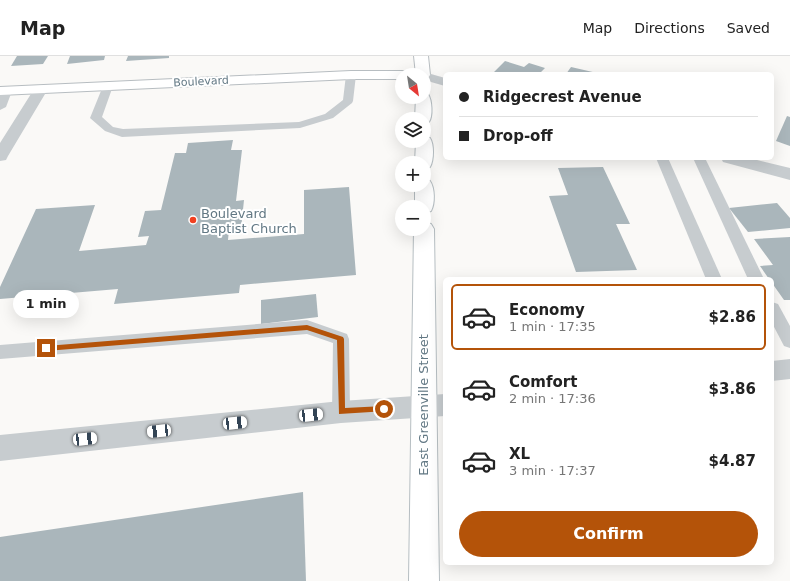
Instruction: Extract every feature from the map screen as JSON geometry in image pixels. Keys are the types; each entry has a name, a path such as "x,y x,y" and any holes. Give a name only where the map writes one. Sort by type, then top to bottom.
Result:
{"main road":[{"path":"421,56 423,68"},
{"name":"Boulevard","path":"3,91 351,75 395,75"},
{"name":"East Greenville Street","path":"424,236 434,405 424,581"}],"street":[{"path":"431,77 443,81"},
{"path":"0,156 41,89"},
{"path":"736,160 790,174"},
{"path":"774,371 790,368"},
{"path":"0,448 342,412 434,405"}],"lane":[{"path":"108,86 96,118 109,129 122,133 293,126 329,116 348,101 351,75"},
{"path":"0,107 3,91"},
{"path":"663,160 713,277"},
{"path":"700,160 755,277"},
{"path":"774,312 790,341"},
{"path":"0,352 307,327 340,339 342,412"}],"building":[{"path":"17,56 48,56 43,64 11,66"},
{"path":"70,56 105,56 104,60 67,64"},
{"path":"128,56 169,56 169,58 126,61"},
{"path":"505,61 524,67 529,63 545,68 541,72 494,72"},
{"path":"571,67 593,72 567,72"},
{"path":"787,116 790,117 790,146 776,141"},
{"name":"Boulevard Baptist Church","path":"233,140 231,150 242,150 236,201 244,200 241,229 229,230 228,240 304,234 304,190 349,187 356,275 240,285 239,293 114,304 118,289 0,299 0,287 36,209 95,205 79,251 146,245 149,236 138,237 145,211 161,210 175,153 186,153 188,143"},
{"path":"603,167 630,224 616,224 637,270 576,272 549,196 568,195 558,168"},
{"path":"777,203 790,218 790,228 748,232 729,208"},
{"path":"790,237 790,300 784,300 774,286 774,277 768,277 760,266 773,265 754,239"},
{"path":"316,294 318,317 261,324 261,300"},
{"path":"303,492 306,581 0,581 0,537"}],"place":[{"name":"Boulevard Baptist Church","path":"193,220"}],"route":[{"path":"46,348 307,327 340,339 342,412 384,409"}]}
